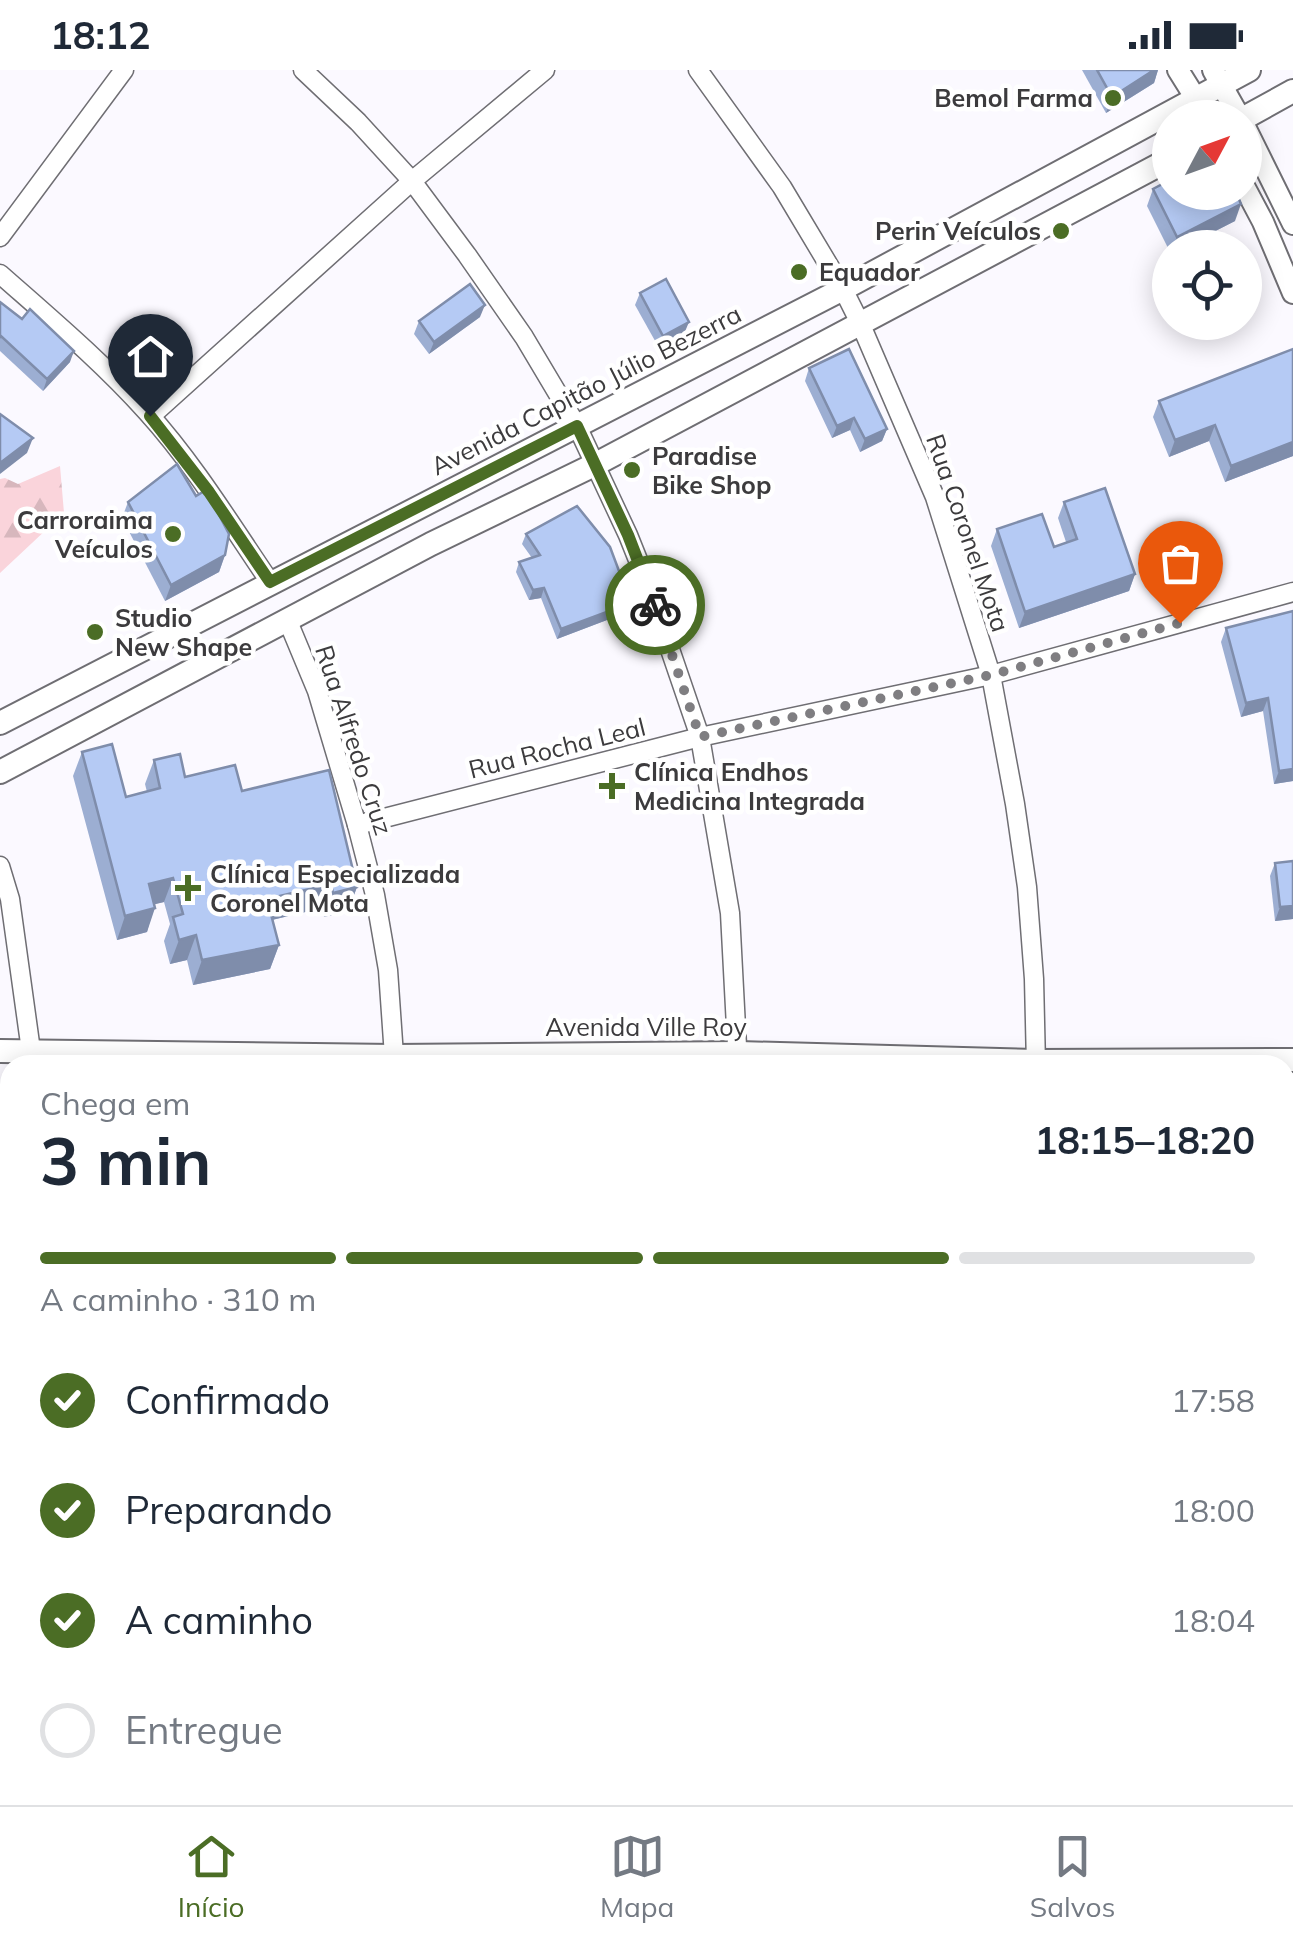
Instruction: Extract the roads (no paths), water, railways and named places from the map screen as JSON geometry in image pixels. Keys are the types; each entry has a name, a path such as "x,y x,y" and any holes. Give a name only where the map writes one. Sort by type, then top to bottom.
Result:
{"main road":[{"path":"1178,70 1196,100"},
{"path":"1231,100 1217,77 1249,70"},
{"name":"Avenida Capitão Júlio Bezerra","path":"1205,100 1217,77"},
{"path":"1262,107 1293,91"},
{"name":"Avenida Capitão Júlio Bezerra","path":"0,723 1152,133"},
{"path":"1262,162 1293,224"},
{"path":"0,772 286,619 596,464 1152,169"},
{"path":"1256,210 1293,293"}],"street":[{"path":"0,237 124,70"},
{"path":"303,70 412,181 524,338 596,464 648,585 700,737 730,913 738,1055"},
{"path":"150,416 412,181 545,70"},
{"name":"Rua Coronel Mota","path":"698,70 782,187 842,289 935,497 991,675 1015,804 1027,888 1036,1055"},
{"path":"0,274 78,342 150,416 209,492 270,582"},
{"name":"Rua Rocha Leal","path":"358,824 700,737 991,675 1293,592"},
{"name":"Rua Alfredo Cruz","path":"286,619 316,691 358,824 388,970 394,1055"},
{"path":"0,866 10,898 33,1055"}],"place":[{"name":"Bemol Farma","path":"1113,98"},
{"name":"Perin Veículos","path":"1061,231"},
{"name":"Equador","path":"799,272"},
{"name":"Paradise Bike Shop","path":"632,470"},
{"name":"Carroraima Veículos","path":"173,534"},
{"name":"Studio New Shape","path":"95,632"},
{"name":"Clínica Endhos Medicina Integrada","path":"612,786"},
{"name":"Clínica Especializada Coronel Mota","path":"188,888"}]}
